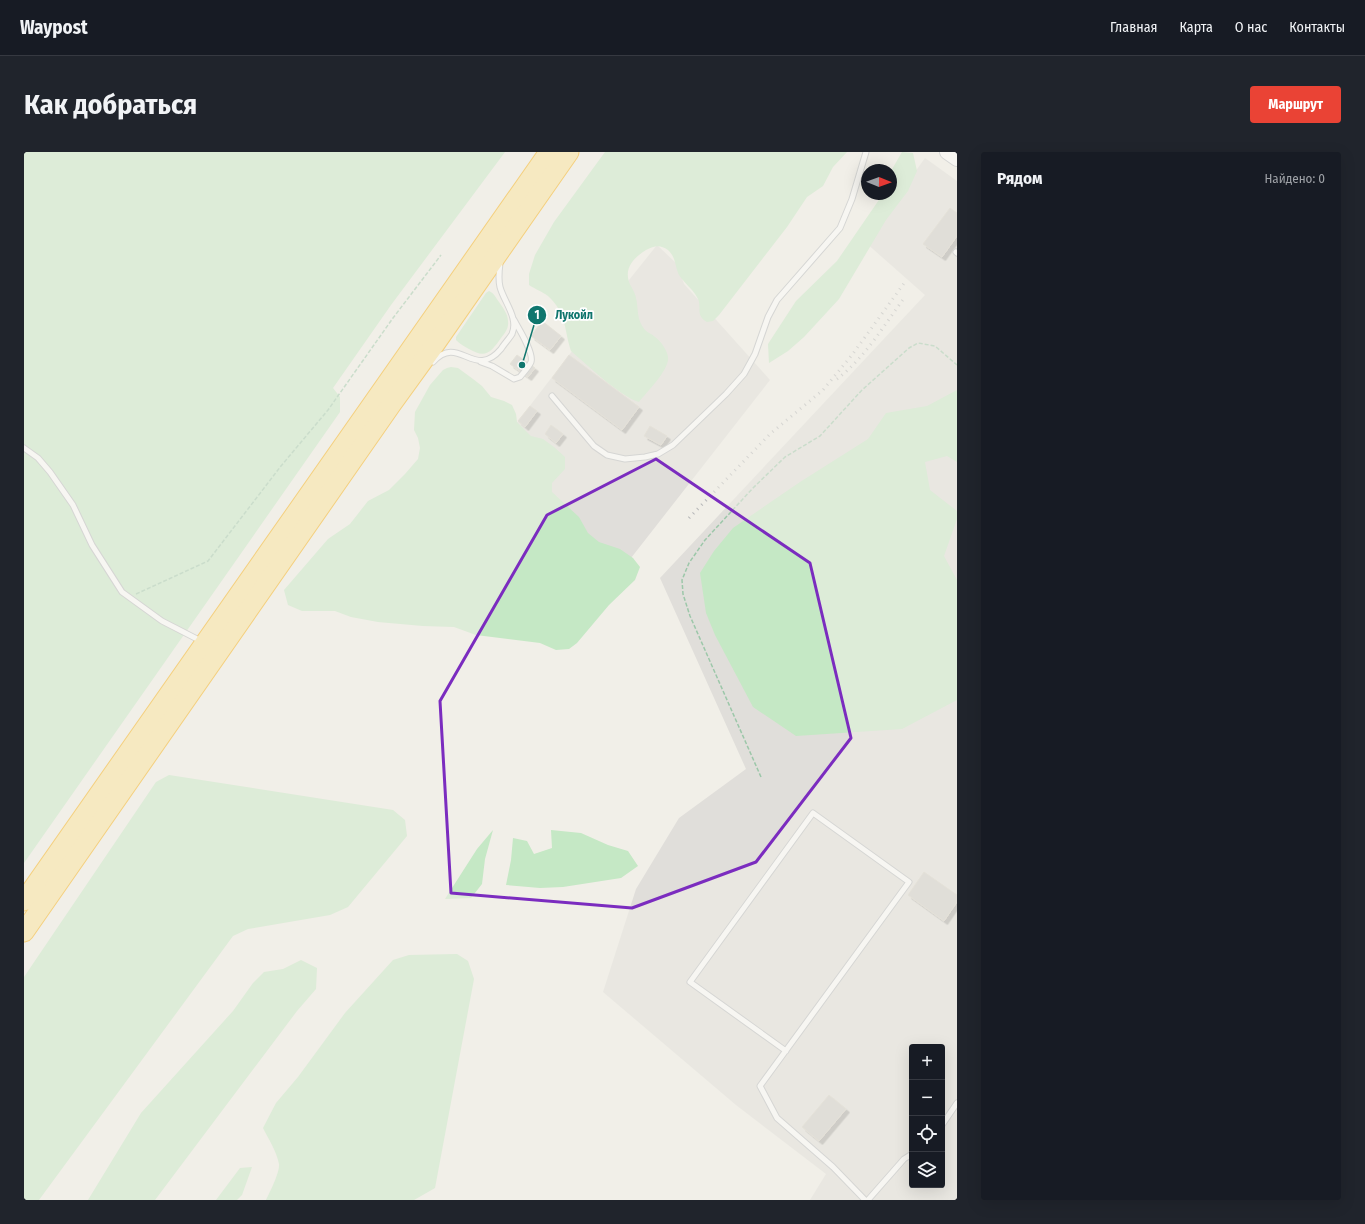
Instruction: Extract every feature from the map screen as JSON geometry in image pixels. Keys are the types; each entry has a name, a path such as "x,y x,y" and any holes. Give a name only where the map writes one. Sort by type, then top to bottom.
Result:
{"highway":[{"path":"24,901 549,152"},
{"path":"24,932 569,152"}],"main road":[{"path":"947,152 957,159"}],"lane":[{"path":"552,396 594,446 607,455 625,459 645,457 658,454 673,445 726,394 744,374 756,354 768,317 778,300 840,228 852,200 866,152"},
{"path":"427,369 438,357 449,352 459,353 492,366 514,378 520,377 530,363 531,355 500,287 500,251"},
{"path":"478,361 484,361 493,357 512,334 512,316"},
{"path":"392,405 422,374"},
{"path":"24,448 38,458 50,472 73,505 95,551 122,592 162,622 205,643"},
{"path":"786,1052 690,982 812,813 909,882 786,1052 760,1086 777,1118 833,1167 865,1200"},
{"path":"945,1121 957,1103"},
{"path":"868,1200 904,1159 909,1156"}],"path":[{"path":"129,597 208,561 281,466 328,410 392,318 441,255"},
{"path":"761,777 690,616 683,594 682,580 689,563 705,540 753,488 785,457 820,436 862,390 909,348 918,343 935,346 957,365"}],"highlighted area":[{"path":"656,459 810,563 851,738 756,862 632,908 451,893 440,701 547,515"}],"shaded area":[{"path":"925,158 957,181 957,1200 810,1200 826,1174 736,1105 603,992 636,889 679,818 746,769 660,578 925,295 865,242 895,200 897,200 897,197"},
{"path":"657,245 677,264 684,284 770,380 624,567 495,451"}],"green space":[{"path":"24,152 505,152 391,305 333,388 340,397 340,412 24,863"},
{"path":"605,152 847,152 833,167 823,186 807,197 787,227 713,321 707,322 701,317 698,299 679,275 674,259 668,250 660,246 654,247 646,250 634,259 629,267 628,277 637,303 640,322 645,330 657,338 661,343 668,357 668,362 662,374 639,402 623,394 594,372 571,351 564,322 559,309 548,296 529,285 529,274 535,255 554,222"},
{"path":"902,152 913,153 917,171 908,191 886,220 839,299 804,337 788,351 769,363 768,344 796,301 837,261 879,200 897,200 897,164 895,164"},
{"path":"489,291 495,296 505,311 508,318 508,326 494,347 484,354 469,349 456,340 456,337 486,293"},
{"path":"451,367 458,368 473,379 482,386 491,397 512,405 516,414 517,422 531,436 543,439 565,457 565,469 552,483 552,492 579,517 588,533 599,542 620,549 633,558 640,567 635,580 609,605 577,643 569,649 556,650 540,643 476,635 454,627 378,622 351,617 335,611 302,611 288,605 284,590 328,539 350,524 368,501 389,490 418,459 420,448 418,438 414,430 415,412 430,385 443,370"},
{"path":"957,390 957,462 947,456 925,462 930,490 957,511 957,519 944,556 957,580 957,700 902,729 796,736 753,707 715,635 706,613 700,573 714,551 733,528 800,482 868,439 886,413 927,406"},
{"path":"169,775 393,810 405,820 407,836 348,907 330,915 248,929 233,936 39,1200 24,1200 24,977 156,782"},
{"path":"493,830 485,859 482,884 471,898 445,899 477,849"},
{"path":"551,830 581,833 608,845 628,851 638,866 621,878 563,887 540,888 506,885 511,860 513,838 527,841 534,854 552,848"},
{"path":"457,954 468,961 474,979 435,1188 414,1200 266,1200 276,1177 279,1164 263,1128 276,1103 298,1077 345,1013 393,960 409,955"},
{"path":"301,960 317,968 316,989 297,1011 155,1200 88,1200 141,1113 233,1011 253,983 264,972 283,969"},
{"path":"252,1167 242,1195 237,1200 216,1200 240,1168"}],"building":[{"path":"950,208 957,213 957,236 942,257 923,244"},
{"path":"542,321 561,336 550,350 531,336"},
{"path":"517,355 535,368 528,377 510,364"},
{"path":"569,355 639,407 622,430 552,378"},
{"path":"530,406 537,411 525,427 518,421"},
{"path":"551,425 563,434 556,443 545,434"},
{"path":"650,426 667,436 661,445 644,436"},
{"path":"924,872 957,895 957,902 944,921 908,895"},
{"path":"829,1095 846,1109 819,1141 802,1127"}],"railway":[{"path":"689,518 770,434 823,390 852,355 905,282"},
{"path":"837,379 847,371 865,351 905,297"}],"place":[{"name":"Лукойл","path":"522,365"}]}
